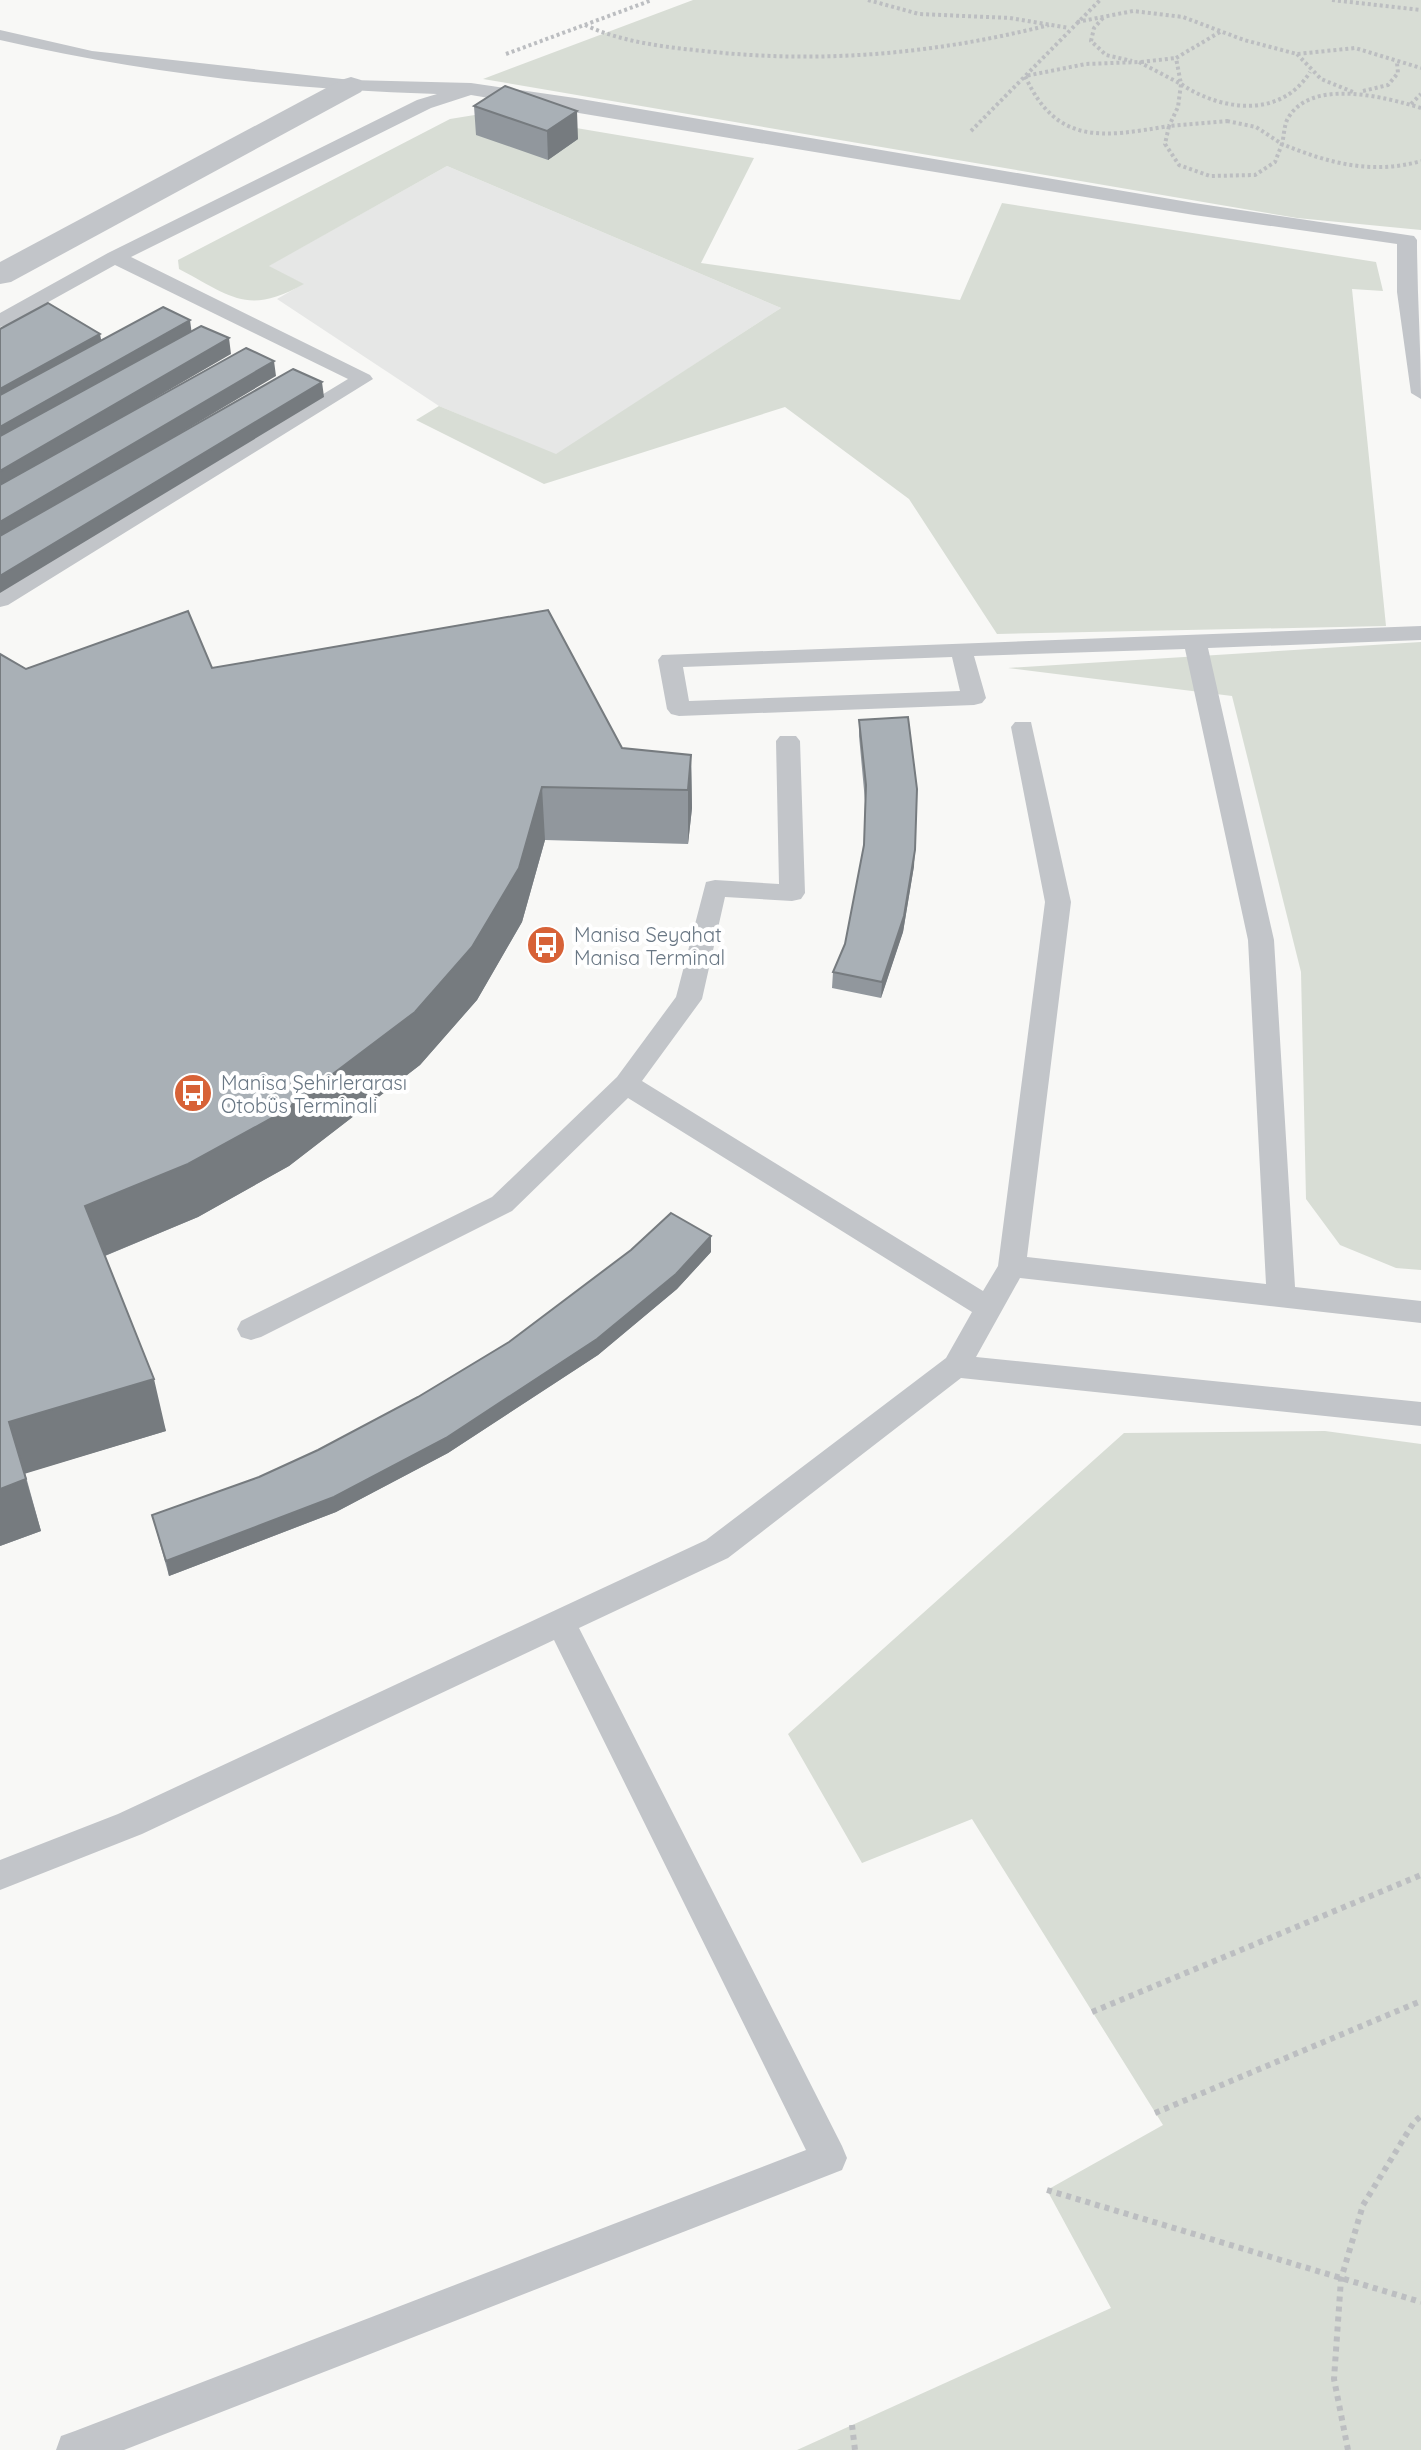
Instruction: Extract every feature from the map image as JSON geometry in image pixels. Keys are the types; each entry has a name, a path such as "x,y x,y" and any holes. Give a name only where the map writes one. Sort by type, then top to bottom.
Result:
{"street":[{"path":"0,275 351,86"}],"lane":[{"path":"0,35 92,56 351,86 471,89 1194,209 1407,240 1407,292 1421,393"},
{"path":"0,321 115,257 424,104 471,89"},
{"path":"0,600 363,379 115,257"},
{"path":"207,331 234,316"},
{"path":"250,353 278,337"},
{"path":"296,375 323,359"},
{"path":"961,649 974,698 679,709 670,660 961,649 1421,633"},
{"path":"1195,641 1261,940 1281,1296"},
{"path":"0,1875 130,1824 717,1549 956,1366 1012,1266 1058,902 1023,727"},
{"path":"251,1329 502,1204 626,1084 689,999 715,888 792,893 788,741"},
{"path":"626,1084 988,1308"},
{"path":"1012,1266 1421,1312"},
{"path":"956,1366 1421,1414"},
{"path":"75,2450 829,2158 561,1623"}],"path":[{"path":"432,87 485,62 652,0"},
{"path":"868,0 896,12 949,17 1004,17 1070,28"},
{"path":"937,166 1100,0"},
{"path":"1332,0 1421,10"},
{"path":"1077,22 1133,11 1183,17 1297,54 1355,48 1421,68"},
{"path":"1104,16 1094,28 1091,41 1106,55 1139,62 1206,100 1250,107 1288,99 1302,103"},
{"path":"585,25 655,45 736,56 820,59 923,53 995,40 1049,25"},
{"path":"1025,76 1086,64 1176,58 1221,31"},
{"path":"1297,54 1310,72 1326,84 1392,98 1421,108"},
{"path":"1176,58 1181,84 1178,107 1165,144 1179,165 1210,176 1255,175 1275,162 1287,119 1302,103 1388,85 1398,73 1397,63"},
{"path":"1288,99 1305,83 1310,72"},
{"path":"1025,76 1033,99 1048,118 1082,132 1123,134 1227,121 1256,127 1282,144 1312,157 1362,169 1399,169 1421,161"},
{"path":"1411,104 1421,94"},
{"path":"1092,2012 1421,1875"},
{"path":"1155,2113 1421,2001"},
{"path":"1348,2450 1334,2379 1341,2279 1363,2205 1414,2122 1421,2116"},
{"path":"1047,2190 1421,2302"},
{"path":"852,2425 855,2450"}],"shaded area":[{"path":"693,0 1421,0 1421,230 1297,218 483,79"},
{"path":"487,113 754,158 701,263 960,300 1002,203 1376,262 1383,291 1352,289 1386,626 997,634 909,499 785,407 544,484 416,420 439,406 556,454 781,308 447,166 269,266 304,284 284,294 268,299 240,299 179,269 178,260 450,119"},
{"path":"447,166 781,308 556,455 439,406 277,299 303,284 268,266"},
{"path":"1421,642 1421,1270 1396,1268 1340,1245 1306,1199 1301,972 1232,696 1008,668"},
{"path":"1325,1431 1421,1444 1421,2450 797,2450 1111,2308 1047,2190 1163,2125 972,1819 862,1863 788,1734 1124,1433"}],"building":[{"path":"505,86 577,111 547,131 474,106"},
{"path":"48,303 100,334 0,389 0,329"},
{"path":"163,307 190,320 0,427 0,395"},
{"path":"201,326 229,338 0,471 0,436"},
{"path":"246,348 274,361 0,522 0,485"},
{"path":"293,369 322,382 0,576 0,536"},
{"name":"Manisa Şehirlerarası Otobüs Terminali","path":"548,610 622,748 691,755 688,790 542,787 519,868 472,947 415,1012 281,1113 188,1164 85,1206 154,1379 9,1422 26,1479 0,1489 0,654 26,669 188,611 212,668"},
{"path":"908,717 917,789 915,850 904,916 882,982 833,972 845,944 864,845 866,785 859,720"},
{"path":"671,1213 711,1236 676,1274 597,1339 446,1438 334,1497 166,1561 152,1515 259,1477 418,1397 509,1342 631,1250"}],"place":[{"name":"Manisa Seyahat Manisa Terminal","path":"546,945"},
{"name":"Manisa Şehirlerarası Otobüs Terminali","path":"193,1093"}]}
